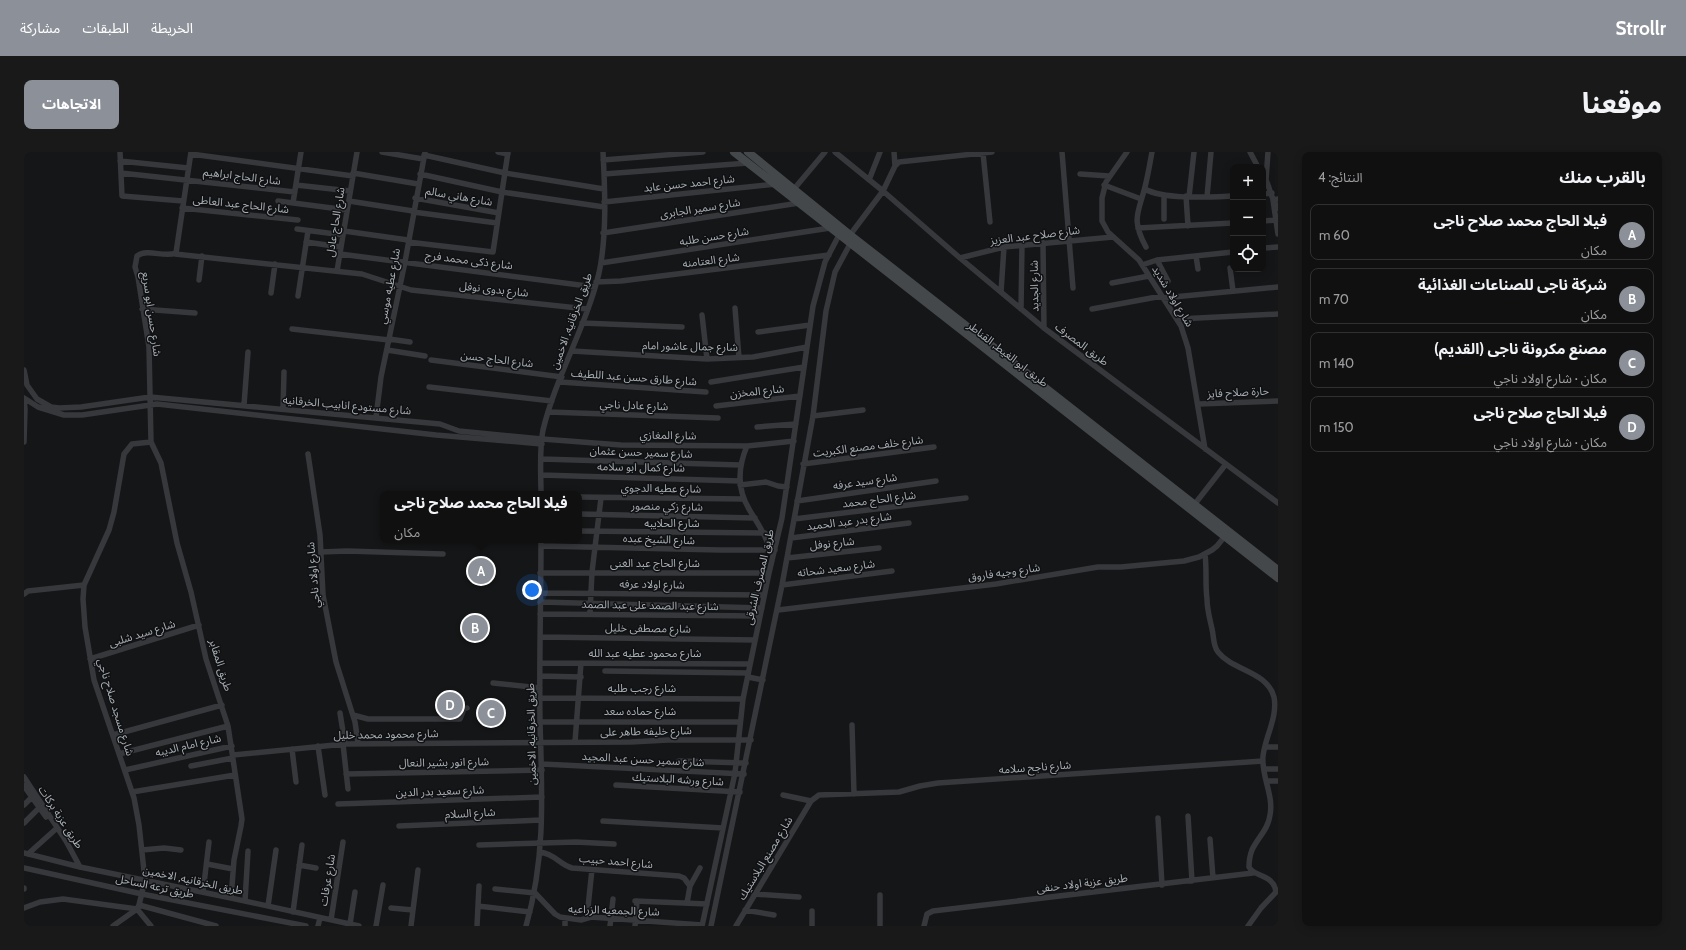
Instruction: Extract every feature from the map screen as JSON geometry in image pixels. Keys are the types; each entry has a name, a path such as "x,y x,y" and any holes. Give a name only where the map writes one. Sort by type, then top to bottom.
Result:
{"main road":[{"name":"طريق ابو الغيط, القناطر","path":"734,152 1225,536 1274,569"},
{"name":"طريق ابو الغيط, القناطر","path":"748,152 850,235 1274,569"},
{"path":"1274,569 1278,578"}],"street":[{"path":"120,152 121,194 123,197 183,201"},
{"path":"293,203 300,152"},
{"name":"شارع الحاج عادل","path":"337,271 357,152"},
{"path":"382,152 424,155 505,173 604,189"},
{"path":"297,229 343,233 493,252 508,153 498,152"},
{"name":"طريق الخرقانيه, الاخمين","path":"541,491 542,442 549,412 596,284 601,263 604,204 603,152"},
{"path":"603,160 703,152"},
{"path":"794,189 824,152"},
{"name":"طريق المصرف","path":"834,152 883,190 960,258 1044,328 1278,503"},
{"path":"869,180 880,152"},
{"path":"894,152 895,166"},
{"path":"987,152 990,222"},
{"path":"850,235 883,190 895,166 900,162 967,153 992,152"},
{"path":"1062,152 1073,288"},
{"name":"شارع اولاد شديد","path":"1127,152 1109,176 1104,186 1101,207 1102,221 1104,227 1113,237 1135,256 1142,265 1178,319 1186,340 1199,404 1205,449"},
{"path":"1146,247 1138,228 1137,215 1140,199 1145,189 1152,152"},
{"path":"1188,226 1188,196 1194,152"},
{"path":"1207,197 1211,152"},
{"path":"1250,152 1256,164"},
{"path":"1266,169 1268,152"},
{"path":"175,254 178,248 182,208 191,153 418,184"},
{"name":"شارع عطيه موسي","path":"376,417 381,377 405,262 415,198 424,155"},
{"path":"120,161 188,168"},
{"path":"604,174 748,163"},
{"name":"شارع الحاج ابراهيم","path":"120,173 295,192"},
{"name":"شارع احمد حسن عابد","path":"420,174 502,192 604,204 776,184"},
{"path":"1080,174 1109,176"},
{"path":"1266,179 1278,208"},
{"path":"296,185 350,191"},
{"path":"1104,186 1140,199"},
{"path":"1145,189 1150,192 1164,195 1207,197 1230,196"},
{"path":"1266,194 1272,193"},
{"path":"1164,195 1164,219"},
{"name":"شارع هاني سالم","path":"415,198 499,212"},
{"path":"1275,200 1278,234"},
{"path":"278,201 347,210"},
{"path":"348,201 497,223"},
{"name":"شارع سمير الجابرى","path":"603,233 799,203"},
{"name":"شارع الحاج عبد العاطى","path":"182,208 298,220"},
{"path":"1266,221 1276,220"},
{"path":"1138,228 1230,223"},
{"name":"شارع حسن طلبه","path":"601,263 830,228"},
{"path":"298,296 308,231"},
{"name":"طريق المصرف الشرقى","path":"702,926 735,773 740,722 750,664 787,487 813,306 825,262 839,235"},
{"name":"شارع صلاح عبد العزيز","path":"960,258 1004,247 1113,237"},
{"path":"306,242 341,247"},
{"name":"شارع الجديد","path":"1043,243 1044,328"},
{"name":"طريق المصرف الشرقى","path":"711,926 778,610 812,416 826,311 835,272 850,244"},
{"path":"1021,309 1022,245"},
{"path":"1001,292 1004,247"},
{"path":"1266,248 1278,247"},
{"path":"1142,265 1157,260 1230,252"},
{"name":"شارع حسن ابو سريع","path":"150,397 150,348 135,267 136,258 143,253 175,254"},
{"name":"شارع بدوى نوفل","path":"175,254 337,271 369,276 412,290 587,309"},
{"name":"شارع ذكى محمد فرج","path":"340,254 596,284"},
{"name":"شارع العتامنه","path":"596,284 829,255"},
{"path":"199,280 202,256"},
{"path":"1196,256 1198,269"},
{"path":"1157,260 1168,281"},
{"path":"271,293 275,264"},
{"path":"1231,272 1233,291"},
{"path":"1112,283 1149,276"},
{"path":"1092,309 1162,297 1278,287"},
{"path":"735,308 739,358"},
{"path":"142,309 195,314"},
{"path":"1178,319 1278,314"},
{"path":"702,315 707,359"},
{"path":"582,323 682,327"},
{"path":"758,332 810,325"},
{"path":"292,328 410,342"},
{"name":"شارع جمال عاشور امام","path":"572,351 707,359 739,358 807,347"},
{"path":"387,350 425,356"},
{"path":"244,405 248,352"},
{"name":"شارع الحاج حسن","path":"431,360 561,380"},
{"path":"711,382 804,367"},
{"path":"24,370 27,385 32,393 24,398 24,442"},
{"path":"283,409 284,372"},
{"name":"شارع طارق حسن عبد اللطيف","path":"561,380 706,392"},
{"path":"429,387 552,401"},
{"name":"شارع مستودع انابيب الخرقانيه","path":"32,393 37,399 47,405 68,409 150,397 440,424 459,431 542,442"},
{"name":"شارع المخزن","path":"716,406 800,396"},
{"path":"150,397 151,442"},
{"name":"شارع مستودع انابيب الخرقانيه","path":"24,398 46,411 64,415 82,415 157,404 436,435 542,442"},
{"name":"حارة صلاح فايز","path":"1199,404 1278,400"},
{"path":"812,416 863,410"},
{"name":"شارع عادل ناجي","path":"549,412 718,418"},
{"path":"757,427 796,424"},
{"name":"شارع المغازي","path":"542,442 747,446 794,441"},
{"name":"شارع مسجد صلاح ناجي","path":"138,907 145,880 138,818 125,770 94,680 83,599 84,585 103,547 109,530 114,512 124,454 132,444 151,442"},
{"name":"طريق المقابر","path":"151,442 161,463 177,543 183,561 206,659 222,705 232,746 242,819 233,869 231,898"},
{"path":"747,446 740,465 740,482 744,499 765,533 773,550"},
{"name":"شارع خلف مصنع الكبريت","path":"803,464 934,447"},
{"name":"شارع اولاد ناجي","path":"308,454 321,552 323,595 336,662 353,716 358,743"},
{"name":"شارع سمير حسن عثمان","path":"541,459 740,465"},
{"path":"1194,505 1226,464"},
{"name":"شارع كمال ابو سلامه","path":"541,474 766,482 787,487"},
{"name":"شارع سيد عرفه","path":"797,501 936,480"},
{"name":"شارع عطيه الدجوي","path":"582,497 744,499"},
{"path":"590,614 592,572 601,498"},
{"name":"شارع الحاج محمد","path":"794,519 966,498"},
{"name":"شارع زكي منصور","path":"582,514 755,518"},
{"name":"شارع بدر عبد الحميد","path":"791,538 909,523"},
{"name":"شارع الحلايبه","path":"582,531 765,533"},
{"name":"شارع وجيه فاروق","path":"778,610 996,584 1098,567 1121,567 1184,561 1205,554 1217,546 1225,536"},
{"name":"طريق الخرقانيه, الاخمين","path":"526,926 535,893 542,820 540,722 541,543"},
{"name":"شارع الشيخ عبده","path":"541,543 595,547 773,550"},
{"name":"شارع نوفل","path":"787,558 879,548"},
{"path":"321,552 347,551 443,554"},
{"path":"1205,554 1208,609 1214,644 1222,656 1265,682 1270,688 1274,698 1275,710 1265,747 1263,761 1271,800 1270,816 1266,828 1250,855 1249,868 1253,873 1265,877 1275,887 1277,892 1260,908 1248,926"},
{"name":"شارع سعيد شحاته","path":"782,585 892,571"},
{"name":"شارع الحاج عبد الغنى","path":"540,573 769,573"},
{"path":"24,594 28,591 84,585"},
{"name":"شارع اولاد عرفه","path":"540,593 764,595"},
{"path":"540,602 762,608"},
{"name":"شارع عبد الصمد على عبد الصمد","path":"540,614 760,616"},
{"name":"شارع سيد شلبى","path":"90,659 199,625"},
{"name":"شارع مصطفى خليل","path":"540,637 755,640"},
{"name":"شارع محمود عطيه عبد الله","path":"540,662 750,664"},
{"path":"576,742 580,698 581,663"},
{"path":"605,671 748,675 763,680"},
{"path":"540,676 581,677"},
{"path":"494,683 540,688"},
{"name":"شارع رجب طلبه","path":"540,698 744,699"},
{"path":"113,735 222,705"},
{"path":"353,716 368,719 460,719 464,709 467,708"},
{"path":"340,713 348,789"},
{"name":"شارع حماده سعد","path":"540,722 740,722"},
{"path":"852,725 854,794"},
{"path":"119,754 228,726"},
{"name":"شارع خليفه طاهر على","path":"541,742 751,740"},
{"name":"شارع محمود محمد خليل","path":"191,766 233,757 318,746 358,743 541,742"},
{"name":"شارع امام الديبه","path":"125,770 232,746"},
{"path":"318,746 325,795"},
{"path":"1265,747 1278,746"},
{"path":"292,749 296,782"},
{"path":"679,761 746,763"},
{"name":"شارع ناجح سلامه","path":"812,801 819,795 899,792 938,783 1263,761"},
{"name":"شارع سمير حسن عبد المجيد","path":"542,767 744,774"},
{"name":"شارع انور بشير النعال","path":"346,774 542,767"},
{"path":"1265,769 1278,769"},
{"path":"132,792 235,774"},
{"name":"طريق عزبة بركات","path":"24,777 72,851 80,867"},
{"path":"1267,780 1278,781"},
{"name":"شارع ورشه البلاستيك","path":"616,785 740,792"},
{"path":"24,786 31,798 47,818 51,818"},
{"path":"784,795 812,801"},
{"name":"شارع سعيد بدر الدين","path":"338,804 542,797"},
{"path":"24,805 31,798"},
{"name":"شارع مصنع البلاستيك","path":"736,926 754,894 812,801"},
{"path":"24,823 39,808"},
{"path":"1188,816 1192,881"},
{"path":"1158,818 1162,885"},
{"name":"شارع السلام","path":"399,826 542,820"},
{"path":"603,821 723,828"},
{"path":"26,854 57,828"},
{"path":"1210,839 1213,878"},
{"path":"203,892 209,842"},
{"name":"شارع عرفات","path":"331,920 343,842"},
{"path":"479,845 576,842 614,844"},
{"path":"293,912 302,845"},
{"path":"142,850 164,848 181,850"},
{"path":"268,906 276,850"},
{"path":"245,901 248,851"},
{"name":"شارع احمد حبيب","path":"540,852 552,855 568,867 679,876 684,878 690,886"},
{"name":"طريق الخرقانيه, الاخمين","path":"26,854 80,867 359,926"},
{"path":"207,864 233,869"},
{"path":"299,865 316,868"},
{"path":"687,904 690,886 700,868"},
{"name":"طريق ترعه الساحل","path":"24,869 306,926"},
{"path":"584,921 592,869"},
{"path":"411,926 418,870"},
{"name":"طريق عزبة اولاد حنفى","path":"924,926 926,914 933,911 1253,873"},
{"path":"376,926 383,885"},
{"path":"477,926 479,886"},
{"path":"495,889 535,893"},
{"path":"350,924 355,892"},
{"name":"شارع الجمعيه الزراعيه","path":"535,893 554,914 565,919 584,921 611,918 635,923 702,926"},
{"path":"754,894 799,897"},
{"path":"880,895 880,926"},
{"path":"24,908 40,902 63,899 138,907 216,926"},
{"path":"610,926 612,899"},
{"path":"635,923 636,901 707,904"},
{"path":"478,906 530,912"},
{"path":"113,926 138,907"},
{"path":"138,907 151,926"},
{"path":"391,908 413,910"},
{"path":"745,910 774,915"},
{"path":"812,912 812,926"},
{"path":"318,926 320,918"},
{"path":"565,919 565,926"}],"place":[{"name":"فيلا الحاج محمد صلاح ناجى","path":"481,571"},
{"name":"شركة ناجى للصناعات الغذائية","path":"475,628"},
{"name":"فيلا الحاج صلاح ناجى","path":"450,705"},
{"name":"مصنع مكرونة ناجى (القديم)","path":"491,713"}]}
